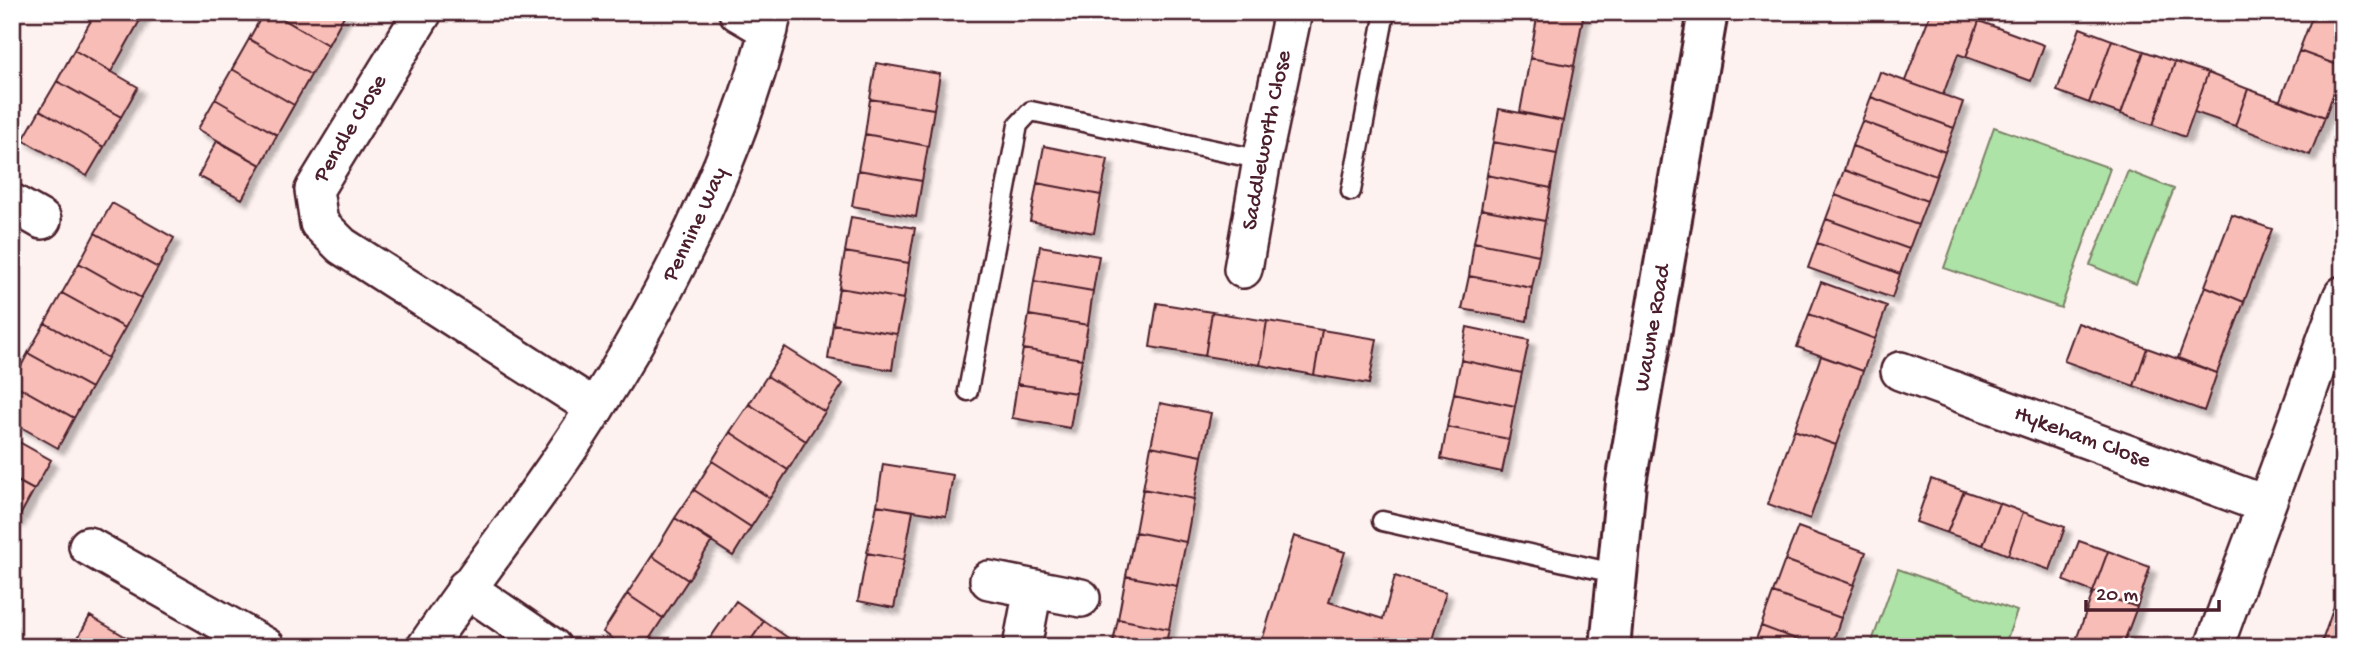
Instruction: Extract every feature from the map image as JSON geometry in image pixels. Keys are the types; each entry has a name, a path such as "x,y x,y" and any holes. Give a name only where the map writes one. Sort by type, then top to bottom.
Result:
{"street":[{"name":"Pendle Close","path":"423,12 314,190 320,223 342,246 595,408"},
{"name":"Pennine Way","path":"426,647 466,588 542,487 595,408 673,274 735,133 771,21 738,12"},
{"name":"Saddleworth Close","path":"1243,269 1262,160 1293,12"},
{"name":"Wawne Road","path":"1611,647 1626,482 1709,12"},
{"path":"2214,647 2264,504 2298,419 2331,355 2343,295"},
{"name":"Hykeham Close","path":"1900,371 2264,504"},
{"path":"88,545 266,647"},
{"path":"989,580 1081,598"},
{"path":"466,588 552,647"},
{"path":"1022,647 1033,589"}],"lane":[{"path":"1351,191 1385,12"},
{"path":"968,391 1018,125 1031,111 1262,160"},
{"path":"1382,521 1618,574"}],"green space":[{"path":"1994,127 2110,168 2061,308 1944,268"},
{"path":"2128,171 2174,189 2136,284 2090,265"},
{"path":"1898,569 2017,611 2004,647 1870,647"}],"building":[{"path":"96,12 122,12 139,22 111,72 74,50"},
{"path":"122,12 145,12 139,22"},
{"path":"264,12 271,12 328,45 311,75 249,39"},
{"path":"271,12 342,12 345,14 328,45"},
{"path":"1538,12 1584,12 1574,66 1530,58"},
{"path":"1931,12 1955,12 1979,21 1966,57 1958,54 1943,95 1905,81"},
{"path":"2314,12 2343,12 2343,67 2299,51"},
{"path":"1979,21 2044,45 2031,81 1966,57"},
{"path":"2080,28 2112,40 2089,103 2057,91"},
{"path":"249,39 311,75 294,105 232,69"},
{"path":"2112,40 2144,51 2121,114 2089,103"},
{"path":"74,50 138,87 121,117 57,81"},
{"path":"2144,51 2175,62 2153,125 2121,114"},
{"path":"2299,51 2343,67 2325,117 2280,100"},
{"path":"1530,58 1574,66 1563,121 1520,112"},
{"path":"2175,62 2208,73 2185,137 2153,125"},
{"path":"876,63 940,74 934,109 870,99"},
{"path":"232,69 294,105 277,135 215,99"},
{"path":"1880,72 1963,102 1954,128 1871,97"},
{"path":"2208,73 2248,89 2235,126 2194,112"},
{"path":"57,81 121,117 104,147 40,110"},
{"path":"2248,89 2325,117 2310,155 2235,126"},
{"path":"1871,97 1954,128 1945,152 1862,121"},
{"path":"215,99 277,135 261,165 198,129"},
{"path":"870,99 934,109 928,146 865,134"},
{"path":"1499,109 1563,121 1557,154 1493,142"},
{"path":"40,110 104,147 87,176 23,140"},
{"path":"1862,121 1945,152 1936,176 1852,146"},
{"path":"865,134 928,146 922,181 858,170"},
{"path":"217,141 261,165 242,199 198,176"},
{"path":"1493,142 1557,154 1551,188 1487,175"},
{"path":"1044,146 1108,159 1101,195 1037,183"},
{"path":"1852,146 1936,176 1927,201 1844,170"},
{"path":"858,170 922,181 916,217 852,206"},
{"path":"1844,170 1927,201 1918,225 1835,195"},
{"path":"1487,175 1551,188 1545,221 1481,209"},
{"path":"1037,183 1101,195 1094,233 1030,221"},
{"path":"1835,195 1918,225 1909,249 1826,219"},
{"path":"112,203 174,238 158,268 95,233"},
{"path":"1481,209 1545,221 1539,255 1474,242"},
{"path":"2232,215 2272,229 2244,302 2205,286"},
{"path":"851,217 915,228 909,263 845,252"},
{"path":"1826,219 1909,249 1900,274 1817,243"},
{"path":"95,233 158,268 141,298 79,263"},
{"path":"1474,242 1539,255 1532,288 1469,276"},
{"path":"1817,243 1900,274 1892,298 1808,268"},
{"path":"1040,246 1099,256 1093,291 1034,281"},
{"path":"845,252 909,263 904,299 839,288"},
{"path":"79,263 141,298 125,328 62,293"},
{"path":"1469,276 1532,288 1527,321 1462,309"},
{"path":"1034,281 1093,291 1088,325 1029,315"},
{"path":"1821,282 1887,306 1875,339 1809,314"},
{"path":"2205,286 2244,302 2217,373 2178,358"},
{"path":"839,288 904,299 897,334 833,324"},
{"path":"62,293 125,328 108,358 45,323"},
{"path":"1157,303 1212,312 1205,356 1150,347"},
{"path":"1212,312 1267,321 1260,365 1205,356"},
{"path":"1809,314 1875,339 1863,371 1797,347"},
{"path":"1029,315 1088,325 1082,359 1023,349"},
{"path":"1267,321 1322,330 1314,375 1260,365"},
{"path":"45,323 108,358 91,388 28,353"},
{"path":"2078,323 2147,348 2134,386 2064,361"},
{"path":"833,324 897,334 892,370 828,359"},
{"path":"1467,327 1529,340 1522,373 1461,360"},
{"path":"1322,330 1377,339 1369,384 1314,375"},
{"path":"785,347 843,384 825,412 767,376"},
{"path":"2147,348 2217,373 2204,411 2134,386"},
{"path":"1023,349 1082,359 1076,393 1017,384"},
{"path":"28,353 91,388 74,418 12,383"},
{"path":"1821,356 1863,371 1836,445 1794,430"},
{"path":"1461,360 1522,373 1515,406 1454,393"},
{"path":"767,376 825,412 806,441 749,404"},
{"path":"12,383 74,418 58,448 12,422"},
{"path":"1017,384 1076,393 1070,428 1012,418"},
{"path":"1454,393 1515,406 1509,439 1447,427"},
{"path":"1160,403 1211,413 1202,456 1151,446"},
{"path":"749,404 806,441 788,470 730,432"},
{"path":"1447,427 1509,439 1502,472 1441,459"},
{"path":"1794,430 1836,445 1810,519 1768,504"},
{"path":"730,432 788,470 770,498 712,461"},
{"path":"12,438 51,460 34,490 12,478"},
{"path":"1151,446 1202,456 1194,499 1143,489"},
{"path":"712,461 770,498 751,527 694,490"},
{"path":"883,464 953,475 946,516 877,505"},
{"path":"12,478 34,490 17,521 12,518"},
{"path":"1931,479 1964,491 1947,533 1916,522"},
{"path":"1143,489 1194,499 1186,542 1135,532"},
{"path":"694,490 751,527 733,556 675,518"},
{"path":"1964,491 1999,503 1983,545 1947,533"},
{"path":"1999,503 2023,512 2008,555 1983,545"},
{"path":"877,505 913,511 904,560 867,553"},
{"path":"2023,512 2065,527 2050,570 2008,555"},
{"path":"675,518 712,541 688,580 652,556"},
{"path":"1798,527 1866,552 1854,585 1785,560"},
{"path":"1135,532 1186,542 1177,586 1126,576"},
{"path":"1294,536 1345,552 1329,602 1383,619 1395,576 1446,592 1430,647 1260,647"},
{"path":"2079,541 2108,551 2093,592 2064,581"},
{"path":"2108,551 2150,567 2137,607 2093,592"},
{"path":"867,553 904,560 894,608 858,601"},
{"path":"652,556 688,580 663,618 627,594"},
{"path":"1785,560 1854,585 1841,618 1773,593"},
{"path":"1126,576 1177,586 1169,629 1118,619"},
{"path":"2093,592 2137,607 2122,647 2074,646"},
{"path":"1773,593 1841,618 1831,647 1817,647 1761,626"},
{"path":"627,594 663,618 644,647 625,647 603,632"},
{"path":"2337,598 2343,600 2343,647 2320,647"},
{"path":"736,601 764,621 746,647 704,647"},
{"path":"90,616 143,647 73,647"},
{"path":"1118,619 1169,629 1165,647 1112,647"},
{"path":"764,621 791,640 787,647 746,647"},
{"path":"1761,626 1817,647 1753,647"}]}
